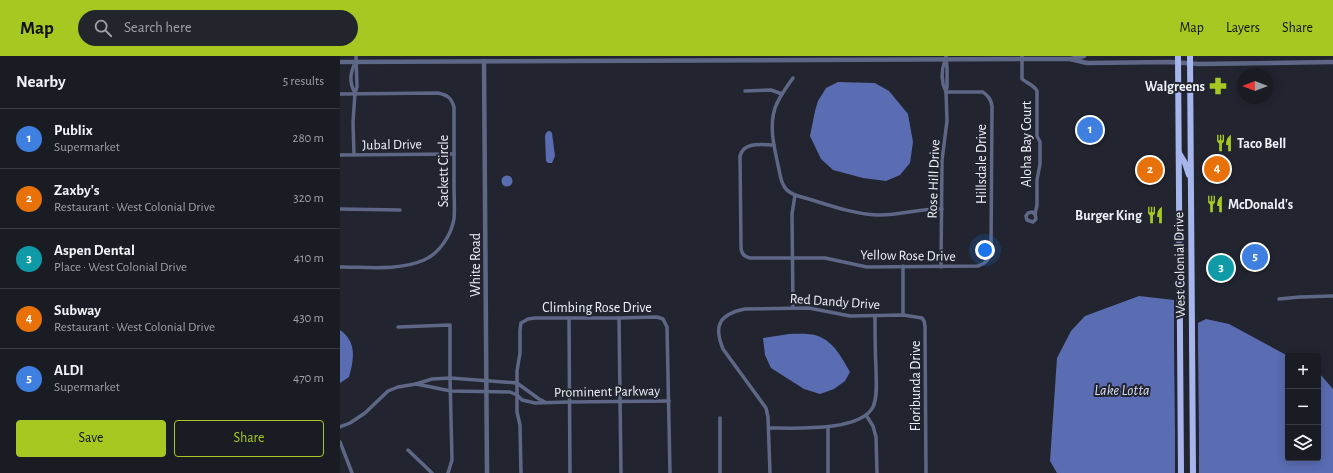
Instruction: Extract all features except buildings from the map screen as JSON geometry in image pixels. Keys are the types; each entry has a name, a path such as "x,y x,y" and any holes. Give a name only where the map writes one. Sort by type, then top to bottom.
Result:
{"highway":[{"name":"West Colonial Drive","path":"1190,56 1193,473"},
{"name":"West Colonial Drive","path":"1178,59 1181,473"},
{"path":"1179,153 1185,163 1191,180"},
{"path":"1180,294 1192,294"},
{"path":"1180,302 1192,302"}],"street":[{"path":"354,155 352,122 354,94 357,87 356,56"},
{"path":"1070,59 1084,56"},
{"path":"340,62 484,59 946,57 1070,59 1087,63 1178,59 1190,64 1333,62"},
{"name":"Rose Hill Drive","path":"941,267 942,160 947,120 946,92 942,86 942,68 946,57"},
{"name":"Aloha Bay Court","path":"1022,58 1022,78 1034,86 1037,91 1037,136 1040,142 1040,164 1037,180 1037,205 1035,214"},
{"name":"White Road","path":"484,59 486,392 488,473"},
{"path":"354,94 351,86 351,72 356,62"},
{"path":"792,78 776,106 772,133 784,187 788,192 861,213 878,215 929,209 942,209"},
{"path":"745,90 771,90 782,94"},
{"name":"Hillsdale Drive","path":"946,92 983,92 988,95 992,106 991,252 989,259 985,263 974,267"},
{"name":"Sackett Circle","path":"340,94 438,93 446,95 452,100 454,106 454,219 449,236 437,251 426,259 411,264 390,267 340,267"},
{"name":"Yellow Rose Drive","path":"774,145 751,145 745,147 740,156 741,252 744,256 750,258 825,258 867,267 974,267"},
{"name":"Jubal Drive","path":"340,155 454,154"},
{"path":"792,308 792,214 795,195"},
{"path":"340,209 400,210"},
{"path":"903,266 903,315"},
{"path":"1279,299 1333,296"},
{"name":"Red Dandy Drive","path":"770,473 769,428 766,408 723,349 719,340 719,329 722,319 728,314 745,309 816,309 850,316 903,315"},
{"name":"Floribunda Drive","path":"903,315 922,318 925,326 926,473"},
{"name":"Climbing Rose Drive","path":"521,473 520,425 517,412 517,371 520,353 520,330 522,323 528,319 534,318 619,318 657,316 663,319 667,327 670,473"},
{"path":"769,428 828,427 840,425 866,416 875,401 875,316"},
{"path":"569,318 570,473"},
{"path":"619,318 621,473"},
{"path":"398,327 450,325 452,460 448,473"},
{"path":"340,427 350,423 365,413 388,392 398,387 416,384 432,379 450,378 517,383"},
{"name":"Prominent Parkway","path":"517,383 539,399 546,402"},
{"name":"Prominent Parkway","path":"416,384 451,392 504,391 517,395 522,400 528,402 669,401"},
{"path":"866,416 873,426 876,437 877,473"},
{"path":"720,418 720,473"},
{"path":"828,427 828,473"},
{"path":"340,442 352,473"},
{"path":"408,450 432,473"}],"water":[{"path":"838,82 875,83 889,91 908,114 913,142 910,163 900,175 886,181 863,178 833,170 821,159 810,136 815,111 818,101 826,88"},
{"path":"548,131 552,133 555,156 552,163 548,163 546,161 545,136"},
{"path":"505,176 509,176 511,177 511,185 505,186 502,183 502,179"},
{"name":"Lake Lotta","path":"1139,296 1174,300 1174,347 1198,347 1198,323 1206,319 1229,324 1285,354 1285,461 1321,461 1321,375 1333,389 1333,473 1199,473 1199,430 1175,430 1175,473 1057,473 1050,461 1057,358 1071,331 1085,316"},
{"path":"340,330 352,345 353,357 349,377 340,383"},
{"path":"789,334 815,335 829,342 844,361 850,372 845,381 834,389 820,394 804,389 771,368 765,355 763,338"}],"pier":[{"path":"1198,346 1199,430 1175,431 1174,347"}],"place":[{"name":"Walgreens","path":"1218,86"},
{"name":"Publix","path":"1090,130"},
{"name":"Taco Bell","path":"1224,143"},
{"name":"Subway","path":"1217,169"},
{"name":"Zaxby's","path":"1150,170"},
{"name":"McDonald's","path":"1215,204"},
{"name":"Burger King","path":"1155,215"},
{"name":"ALDI","path":"1255,257"},
{"name":"Aspen Dental","path":"1221,268"}]}
